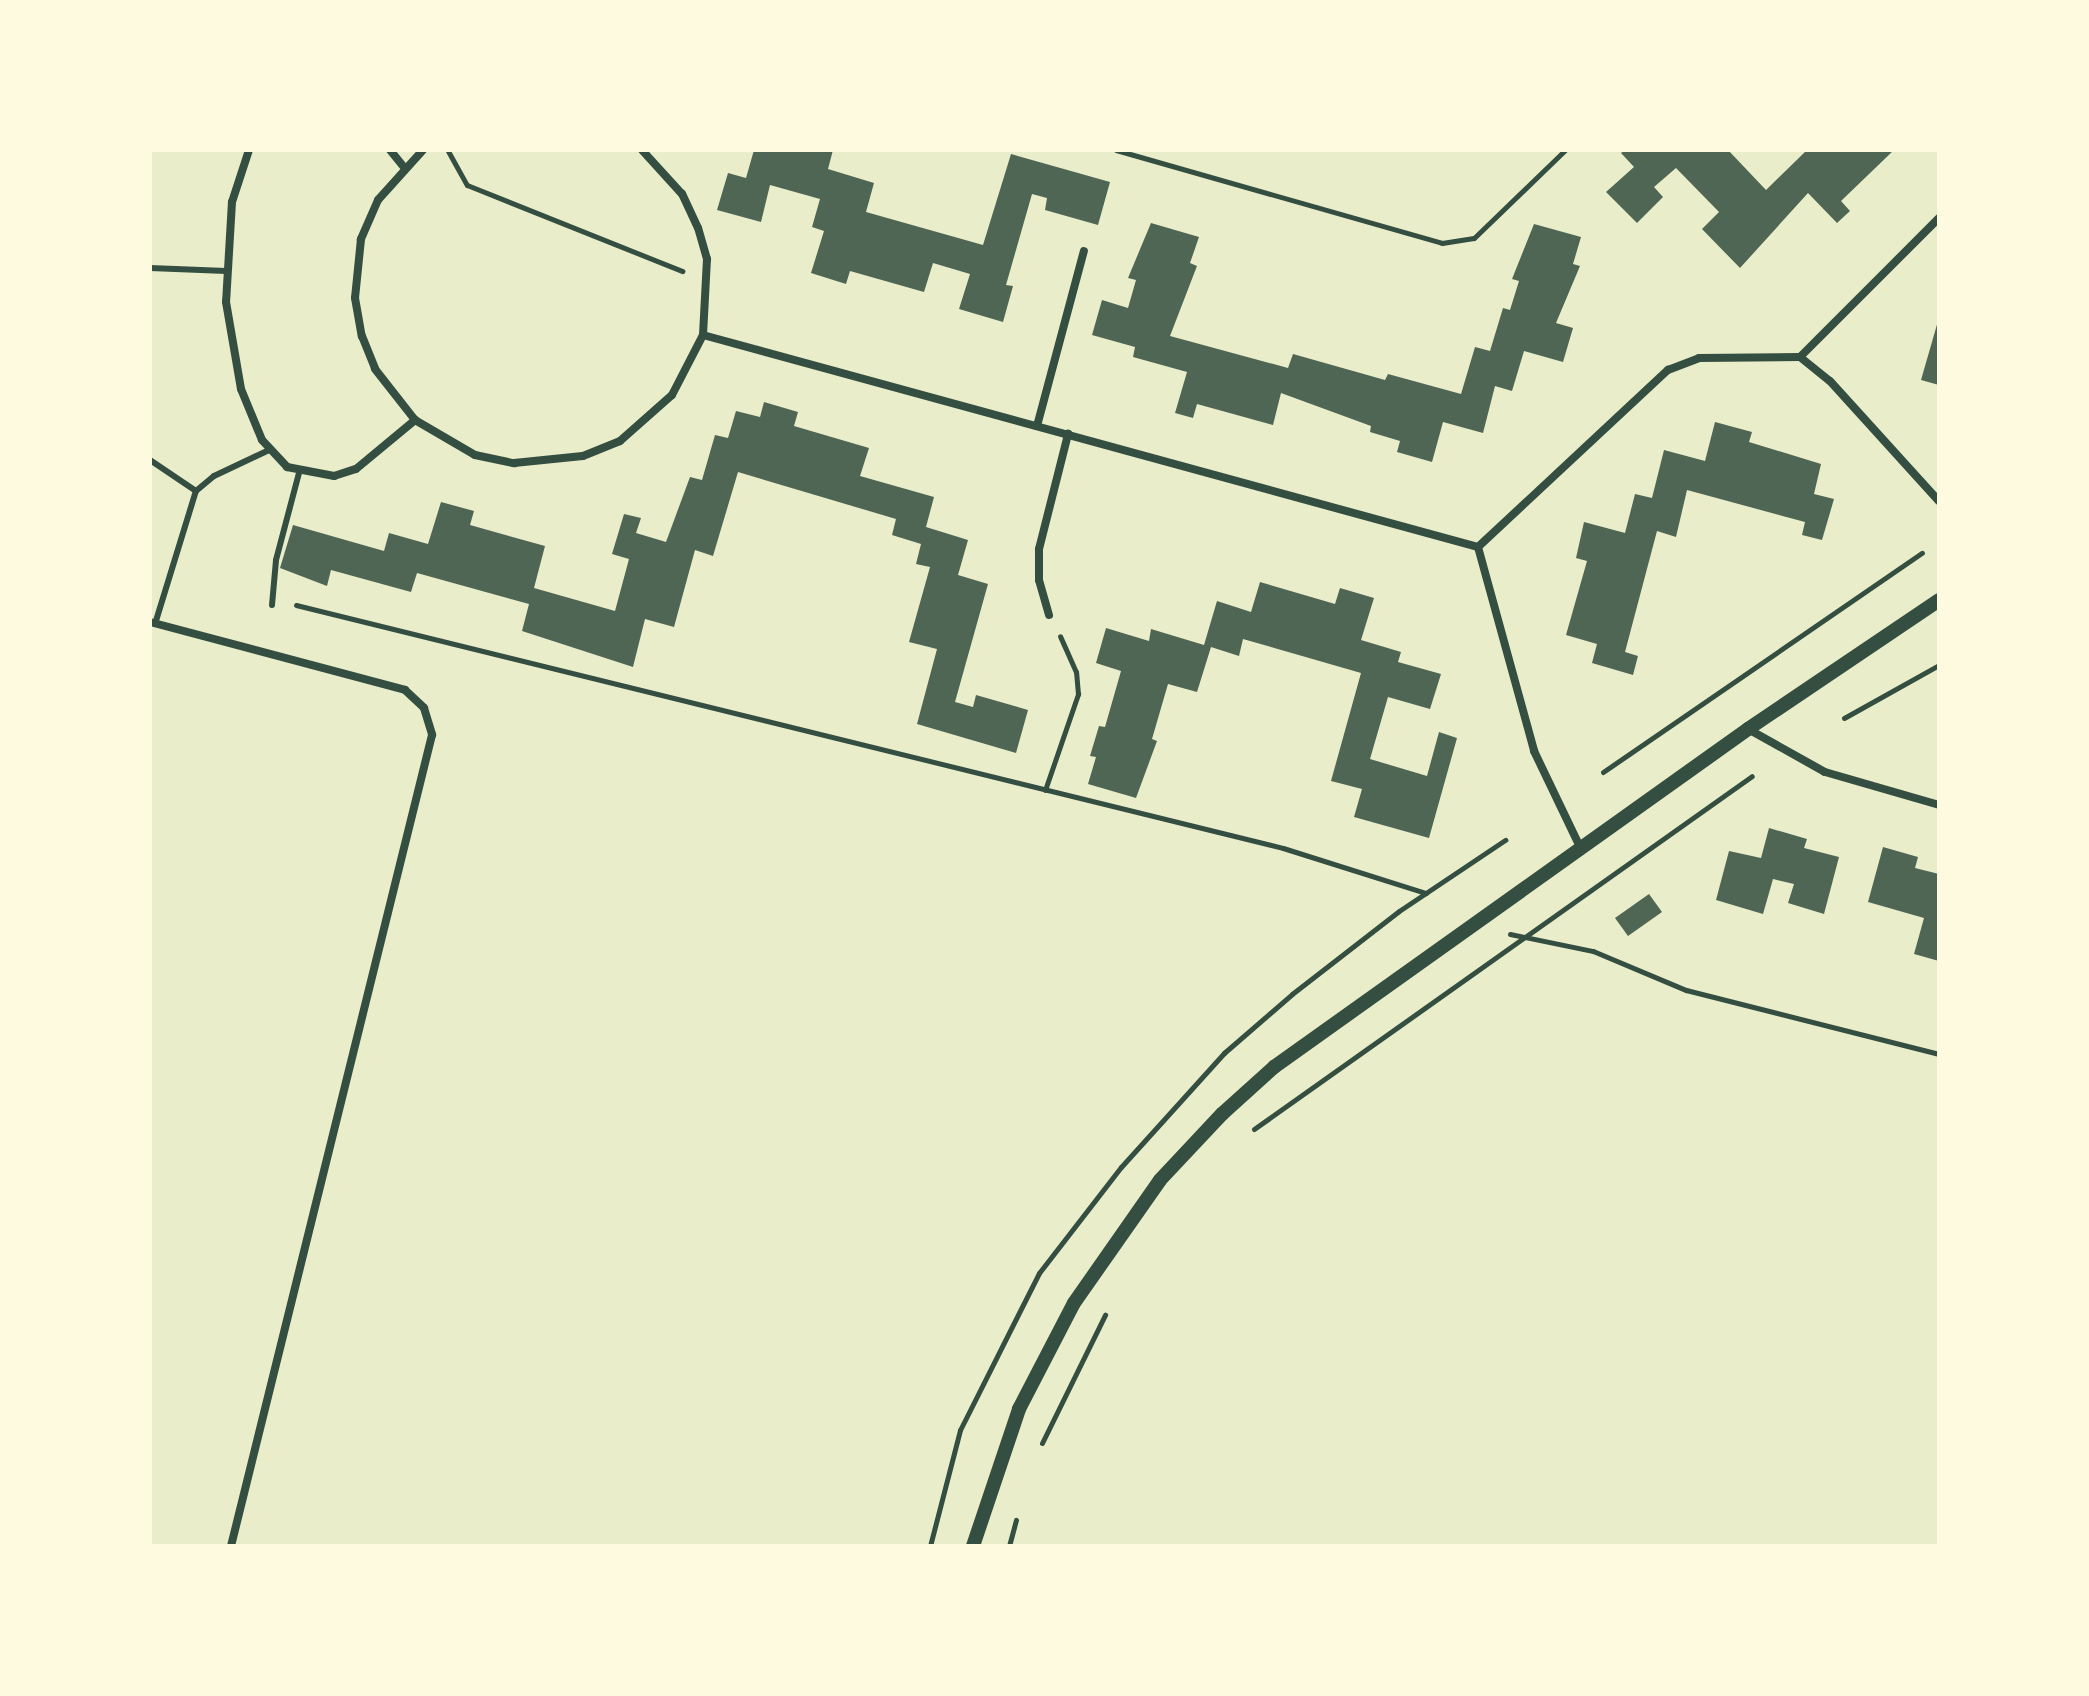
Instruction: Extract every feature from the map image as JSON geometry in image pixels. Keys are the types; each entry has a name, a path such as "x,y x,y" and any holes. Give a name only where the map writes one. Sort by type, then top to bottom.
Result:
{"street":[{"path":"249,150 232,202 226,271 233,359 251,415 269,450 299,473 334,476 356,469 415,420"},
{"path":"390,150 403,166"},
{"path":"423,150 403,166 378,200 361,239 355,298 375,369 415,420 445,441 488,457 547,463 583,456 620,441 648,420 672,395 703,335 707,281 698,228 682,194 642,150"},
{"path":"1800,357 1939,218"},
{"path":"1037,426 1084,251"},
{"path":"703,335 1478,547"},
{"path":"1478,547 1668,370 1699,358 1800,357 1830,381 1939,501"},
{"path":"1049,615 1039,580 1039,549 1068,434"},
{"path":"1478,547 1534,751 1581,849"},
{"path":"973,1546 1019,1409 1074,1303 1160,1180 1274,1067 1748,729 1939,600"},
{"path":"153,623 405,690 424,708 432,735 231,1546"},
{"path":"1748,729 1825,772 1939,805"}],"lane":[{"path":"150,268 226,271"},
{"path":"153,623 196,491 214,476 269,450"},
{"path":"150,460 196,491"},
{"path":"272,605 276,560 299,473"}],"path":[{"path":"448,150 467,185 707,281"},
{"path":"1116,150 1442,243 1474,238 1565,150"},
{"path":"1603,772 1922,553"},
{"path":"272,605 299,605 488,649 1283,848 1426,893"},
{"path":"1045,790 1078,694 1073,662 1049,615"},
{"path":"1844,718 1939,665"},
{"path":"1246,1134 1752,776"},
{"path":"1504,933 1593,951 1686,990 1939,1054"},
{"path":"1037,1452 1112,1300"},
{"path":"1009,1546 1021,1505"}],"building":[{"path":"754,150 833,150 828,169 874,183 866,212 983,245 1011,154 1110,182 1098,225 1045,210 1047,198 1032,194 1006,285 1013,286 1003,322 959,309 970,274 933,263 924,292 850,271 846,284 811,273 824,231 812,227 820,199 770,185 761,222 717,210 728,173 746,178"},
{"path":"1625,150 1728,150 1766,190 1807,150 1894,150 1841,201 1850,211 1837,223 1808,193 1740,268 1702,229 1719,212 1676,168 1654,187 1663,197 1637,223 1606,192 1634,167 1621,153"},
{"path":"1151,223 1199,237 1190,263 1197,266 1170,336 1288,368 1293,354 1385,380 1388,374 1461,394 1475,347 1490,351 1503,308 1510,310 1519,281 1512,279 1534,224 1581,237 1573,264 1580,266 1556,323 1573,328 1563,362 1524,351 1512,391 1495,386 1483,433 1443,422 1432,462 1397,452 1400,441 1370,432 1371,426 1281,393 1273,425 1197,404 1193,418 1175,413 1187,372 1133,357 1135,347 1092,335 1102,300 1128,308 1136,280 1128,278"},
{"path":"1939,321 1939,385 1921,380"},
{"path":"764,402 798,412 794,426 869,448 860,476 934,497 926,527 968,540 958,575 988,584 955,702 973,707 976,695 1028,710 1016,753 917,724 937,649 909,642 930,567 916,564 921,544 892,535 896,519 738,472 713,556 695,550 674,627 645,619 633,667 522,631 529,604 417,573 411,592 331,570 327,586 280,568 293,525 384,551 389,533 428,544 441,502 474,511 470,525 545,546 534,588 615,611 629,559 612,554 624,514 641,518 636,533 666,542 690,477 702,480 715,435 728,438 736,411 760,417"},
{"path":"1715,422 1752,432 1749,442 1821,464 1814,494 1834,499 1822,540 1802,535 1805,522 1687,490 1676,537 1657,531 1625,652 1638,656 1633,675 1592,663 1597,644 1566,635 1587,561 1576,558 1584,522 1625,533 1635,494 1652,498 1664,450 1705,461"},
{"path":"1260,582 1335,604 1340,588 1374,598 1361,640 1401,652 1398,662 1441,674 1430,709 1388,697 1370,759 1427,776 1439,732 1457,738 1429,838 1354,817 1362,789 1331,781 1361,673 1243,639 1239,656 1211,647 1197,692 1168,684 1152,739 1157,741 1136,798 1088,784 1096,757 1090,756 1099,726 1105,727 1121,671 1096,663 1106,628 1149,641 1151,629 1204,645 1217,601 1251,612"},
{"path":"1769,828 1807,839 1804,848 1839,857 1824,914 1788,903 1794,884 1773,879 1763,914 1716,900 1729,851 1761,858"},
{"path":"1883,847 1918,857 1915,868 1939,874 1939,961 1914,954 1924,918 1868,902"},
{"path":"1649,894 1662,912 1628,936 1615,918"}]}
